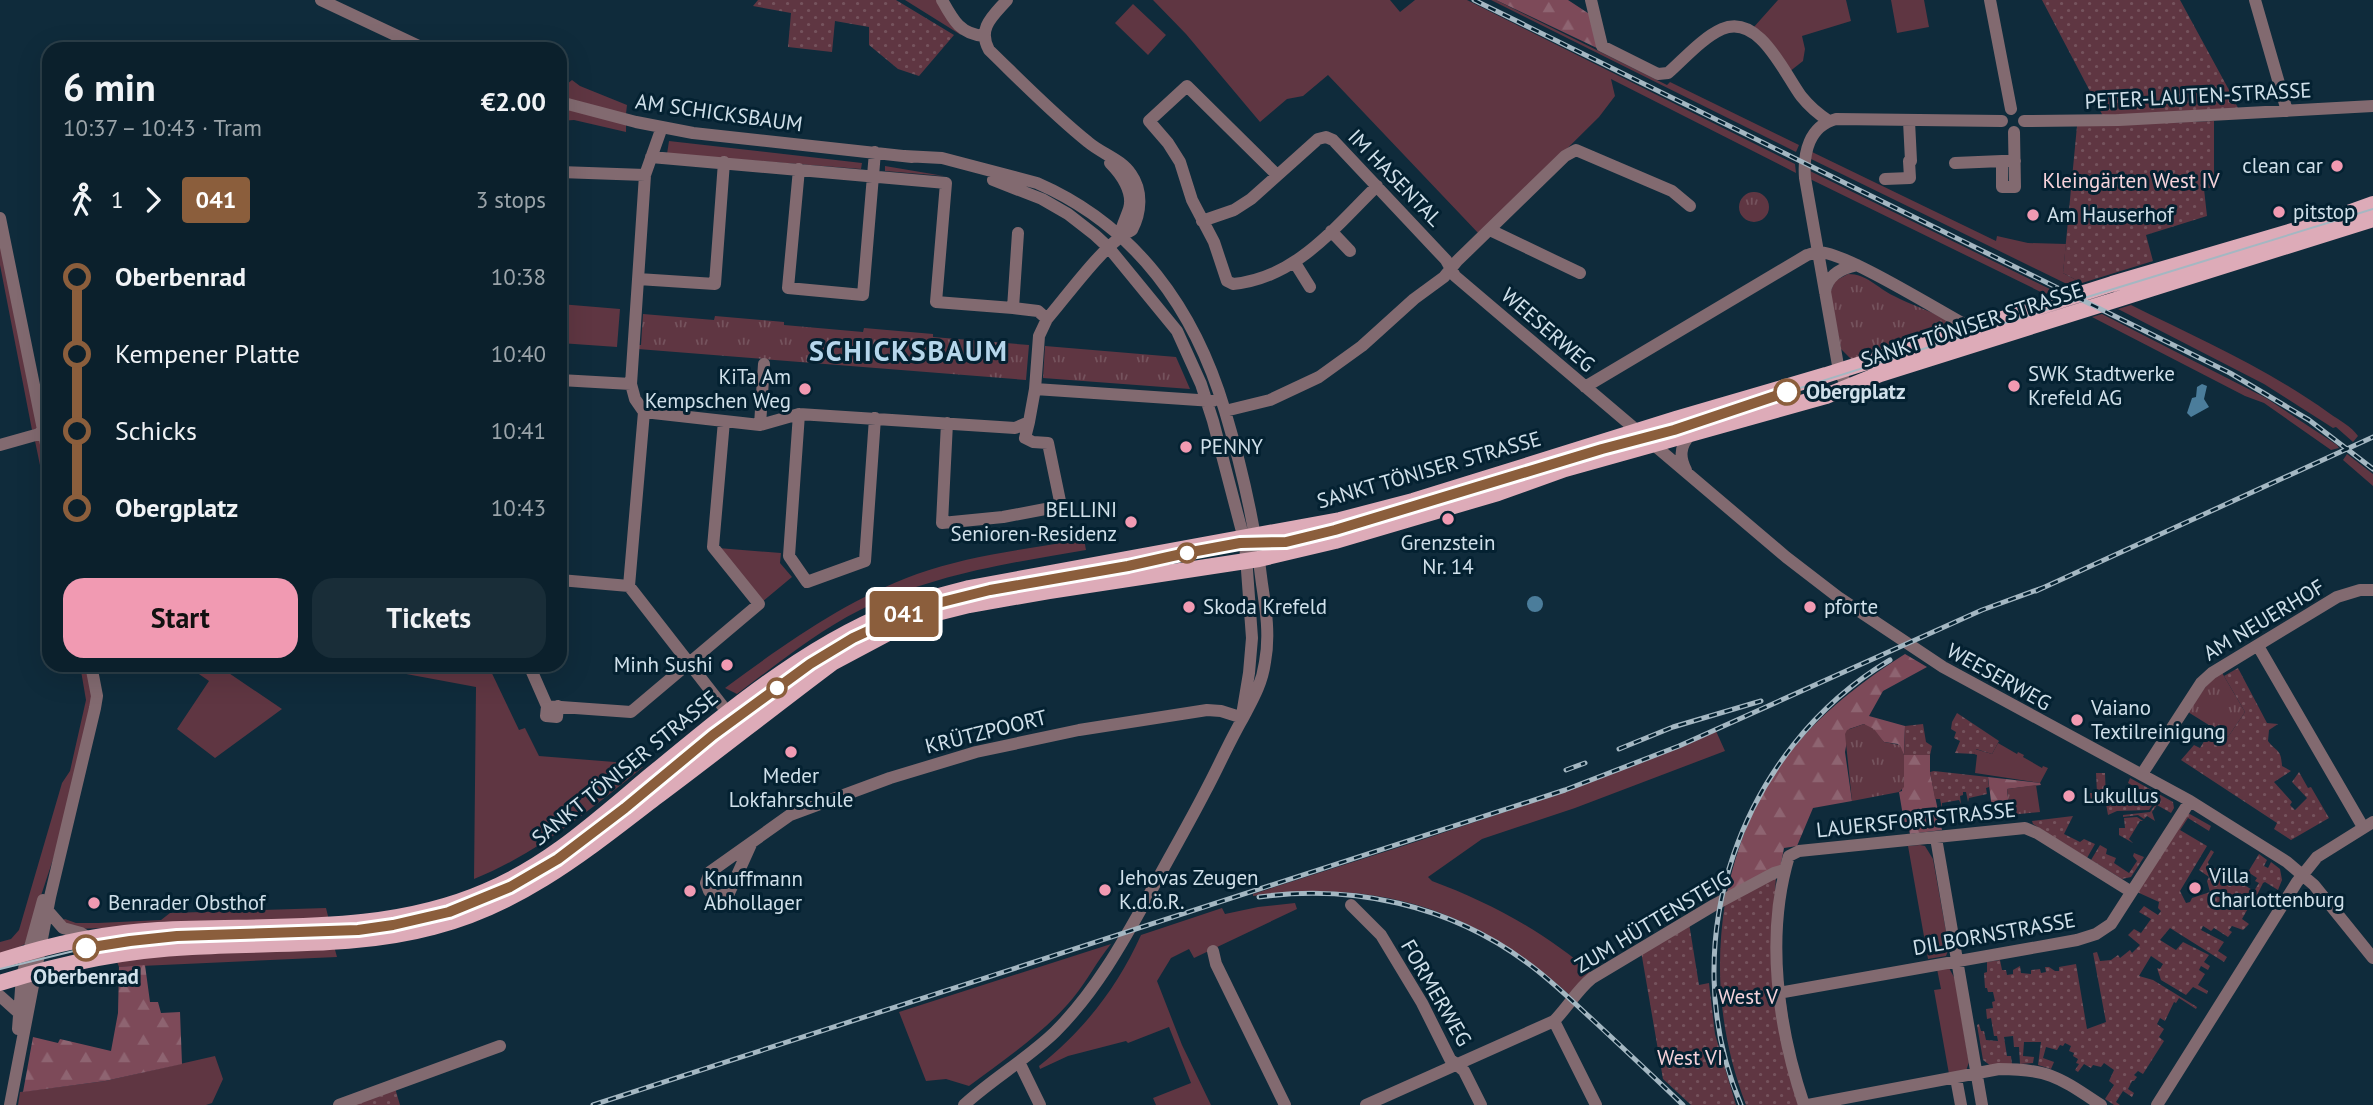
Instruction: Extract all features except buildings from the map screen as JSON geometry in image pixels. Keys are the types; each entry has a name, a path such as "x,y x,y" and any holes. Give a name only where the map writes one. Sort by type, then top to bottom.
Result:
{"main road":[{"name":"SANKT TÖNISER STRASSE","path":"0,961 89,937 155,930 365,922 401,918 463,901 517,876 555,853 729,713 808,656 864,625 911,604 969,588 1250,537 1396,506 2123,281 2323,222 2373,204"},
{"name":"SANKT TÖNISER STRASSE","path":"0,983 120,954 363,939 411,933 456,921 506,901 563,868 850,652 937,613 1024,595 1253,560 1335,541 1566,470 1849,388 1880,374 2373,219"}],"street":[{"path":"321,0 410,42"},
{"path":"942,0 961,28 972,35 984,36"},
{"path":"947,423 942,523 1003,517 1061,506 1048,443 1033,442 1025,438 1024,433 1029,422 1035,389 1039,336 1047,318 1120,235 1132,230 1140,207 1135,181 1123,165 1090,145 989,50 984,29 1007,0"},
{"path":"1591,0 1602,46 1658,74 1668,73 1718,32 1737,26 1744,28 1763,39 1802,97 1829,121"},
{"path":"1990,0 2011,109"},
{"path":"2255,0 2287,111"},
{"path":"1276,174 1187,86 1149,121 1180,162 1192,200 1214,242 1227,281 1233,284 1274,274 1295,263 1377,186"},
{"name":"AM SCHICKSBAUM","path":"567,104 692,133 876,152 954,167 1025,191 1068,214 1109,248 1177,331 1206,400 1250,537"},
{"name":"PETER-LAUTEN-STRASSE","path":"2024,121 2119,120 2373,106"},
{"path":"2011,109 2022,113 2024,121 2021,129 2014,132 2004,128 2001,121 2003,114 2011,109"},
{"path":"1849,388 1839,371 1817,252 1804,163 1808,143 1815,132 1829,121 2001,121"},
{"path":"1885,179 1914,178 1910,161 1909,121"},
{"path":"662,127 645,175 631,384 635,400 644,412 629,586 742,731"},
{"path":"1955,163 2008,161 2014,132"},
{"name":"IM HASENTAL","path":"1202,221 1234,210 1251,199 1318,139 1326,137 1333,140 1377,186 1451,268"},
{"path":"1035,389 1206,400 1216,402 1227,416 1270,400 1319,377 1362,346 1414,299 1444,277 1565,156 1576,150 1672,191 1690,206"},
{"path":"799,169 789,288 863,295 876,152"},
{"name":"AM SCHICKSBAUM","path":"904,156 942,158 1037,183 1084,208 1120,235 1156,272 1178,302 1216,380 1227,416 1250,537"},
{"path":"651,157 946,183 936,302 1038,311 1047,318"},
{"path":"638,279 715,284 724,162"},
{"path":"567,172 645,175"},
{"path":"0,218 42,424"},
{"path":"1490,230 1580,273"},
{"path":"1331,231 1350,251"},
{"path":"1013,308 1018,233"},
{"path":"1585,387 1807,255 1817,252 1857,265 1973,329"},
{"path":"1295,263 1310,287"},
{"path":"1825,294 1830,277 1845,268 1857,265"},
{"name":"WEESERWEG","path":"1451,268 1455,276 1826,589 1912,648 1979,689 2142,774 2287,862 2313,883 2373,958"},
{"path":"760,425 764,364"},
{"path":"567,380 631,384"},
{"path":"644,412 760,425 799,414 1015,428 1029,422"},
{"path":"799,414 789,556 807,582 865,561 875,418"},
{"path":"533,672 552,706 631,712 759,604 713,547 724,421"},
{"path":"0,445 39,435 42,430"},
{"path":"1688,473 1681,454 1682,445 1690,435"},
{"path":"964,1105 1054,1033 1101,977 1202,799 1243,718 1252,638 1253,560 1250,537"},
{"path":"567,581 629,586"},
{"name":"AM NEUERHOF","path":"2142,774 2201,683 2223,665 2337,597 2360,590 2373,590"},
{"path":"2157,1105 2302,875 2312,862 2330,847 2368,825 2258,646"},
{"path":"35,950 48,911 95,708 97,696 92,672"},
{"name":"KRÜTZPOORT","path":"752,842 790,816 890,778 976,752 1079,730 1207,710 1243,718"},
{"name":"DILBORNSTRASSE","path":"1778,993 2077,940 2096,934 2110,924 2190,801"},
{"name":"LAUERSFORTSTRASSE","path":"1784,870 1788,856 1798,851 2019,828 2029,829 2130,891"},
{"path":"17,1063 19,1013 55,856 65,833"},
{"path":"1936,838 1982,1105"},
{"path":"1784,870 1777,919 1778,993 1794,1074 1806,1105 1999,1069 2030,1069 2059,1077 2101,1105"},
{"name":"ZUM HÜTTENSTEIG","path":"1554,1021 1566,1010 1581,987 1592,978 1714,905 1784,870"},
{"name":"FORMERWEG","path":"1351,905 1381,935 1422,1003 1450,1059 1464,1071 1481,1105"},
{"path":"48,911 63,928 89,937"},
{"path":"1213,951 1216,964 1286,1105"},
{"path":"10,1105 29,974"},
{"path":"0,996 19,1013"},
{"path":"1366,1105 1554,1021 1596,1105"},
{"path":"339,1105 500,1046"},
{"path":"1019,1062 1040,1105"},
{"path":"1956,1078 1961,1105"}],"green space":[{"path":"758,0 896,0 954,35 919,76 898,69 869,45 869,27 835,21 832,52 788,47 791,13 753,6"},
{"path":"905,0 937,0 947,19 961,35"},
{"path":"1153,0 1390,0 1400,12 1415,0 1467,0 1795,164 1796,173 1611,79 1615,96 1599,117 1480,235 1328,75 1303,96 1287,99 1260,122 1186,34"},
{"path":"1491,0 1496,0 1667,85 1670,82 1799,145 1796,152"},
{"path":"1496,0 1568,0 1594,17 1599,49"},
{"path":"1778,0 1846,0 1851,21 1802,36 1805,49 1803,61 1789,72 1753,28"},
{"path":"1891,0 1924,0 1929,27 1897,33"},
{"path":"2042,0 2180,0 2229,90 2229,102 2235,102 2239,110 2104,118"},
{"path":"1133,4 1166,35 1148,55 1115,23"},
{"path":"572,80 580,86 627,105 626,114 567,99 567,84"},
{"path":"567,108 626,124 626,132 567,120"},
{"name":"Kleingärten West IV","path":"2214,121 2214,187 2204,189 2207,216 2146,235 2153,261 2082,283 2063,273 2077,126"},
{"path":"669,141 862,163 861,169 667,154"},
{"path":"1810,151 1996,241 1997,236 2028,243 2066,244 2063,273 2082,283 2071,286 1809,158"},
{"path":"885,166 944,176 885,171"},
{"path":"1808,170 2054,291 2045,294 1810,179"},
{"path":"1754,192 1764,197 1769,207 1764,217 1754,222 1744,217 1739,207 1744,197"},
{"path":"0,235 40,428 32,430 0,265"},
{"path":"1848,274 1866,279 1894,296 1940,316 1946,320 1948,328 1853,361 1841,349 1830,293 1835,281"},
{"path":"567,305 620,309 617,347 567,343"},
{"path":"2131,305 2282,382 2345,424 2358,436 2353,442 2336,427 2333,428 2264,384 2118,309"},
{"path":"643,314 714,320 715,316 784,322 784,325 863,332 864,328 1029,345 1026,380 638,349 638,345 641,345"},
{"path":"2102,314 2266,398 2339,448 2331,450 2264,403 2245,396 2092,317"},
{"path":"1045,346 1176,357 1190,389 1043,378"},
{"path":"35,441 42,441 42,475"},
{"path":"2347,454 2373,474 2373,486 2343,460"},
{"path":"1084,539 1086,550 971,572 887,598 828,628 737,694 725,688 817,624 866,596 917,574 1000,553"},
{"path":"718,548 781,553 780,563 792,577 762,602"},
{"path":"1905,654 1927,667 1883,691 1869,716 1905,726 1904,755 1898,744 1884,742 1864,724 1849,729 1845,752 1852,801 1813,808 1797,846 1784,848 1780,869 1726,898 1736,857 1750,820 1767,786 1787,756 1811,728 1839,702"},
{"path":"2238,668 2267,723 2278,724 2269,730 2268,741 2280,753 2282,766 2291,771 2274,782 2292,802 2290,805 2295,810 2307,798 2292,782 2299,772 2329,818 2291,840 2274,829 2277,823 2181,760 2194,745 2200,748 2212,728 2228,737 2245,712 2224,676"},
{"path":"2221,671 2245,712 2228,737 2188,712 2206,686"},
{"path":"81,672 89,672 93,692 64,826 25,944 0,957 0,942 11,939 19,930 62,783 70,771 86,700"},
{"path":"196,672 227,672 282,709 215,758 177,729 209,681"},
{"path":"396,672 491,672 519,730 525,728 539,756 640,764 643,767 542,843 474,879 476,687"},
{"path":"1957,713 1999,741 1992,754 1976,749 1974,754 1955,753 1960,741 1954,738 1956,732 1951,729"},
{"path":"1864,724 1874,729 1884,742 1900,745 1904,755 1904,787 1899,792 1852,801 1845,734 1847,730"},
{"path":"1923,724 1926,742 1932,746 1930,755 1904,755 1905,726"},
{"path":"1716,731 1725,751 1575,808 1482,839 1428,877 1517,920 1556,945 1594,975 1572,997 1500,942 1463,922 1425,908 1344,892 1253,896 1544,798"},
{"path":"1998,743 2024,755 2023,757 2042,768 2048,768 2040,783 1975,773 1975,749 1992,754"},
{"path":"1904,755 1930,755 1930,772 1942,830 1910,834 1907,822 1904,822 1899,792 1902,791"},
{"path":"1930,772 1988,777 1987,794 1969,798 1968,802 1966,792 1963,792 1960,796 1961,804 1959,800 1942,803 1942,809 1940,799 1935,799"},
{"path":"2096,773 2105,773 2106,799 2119,806 2122,794 2132,802 2134,799 2140,801 2144,792 2128,783 2130,778 2173,802 2174,808 2171,813 2157,805 2152,812 2155,821 2147,816 2144,819 2138,815 2123,817 2150,812 2155,805 2153,804 2149,810 2117,811 2108,815 2106,804 2091,802 2090,793 2097,793"},
{"path":"1988,777 2041,785 2007,789 2010,815 1993,817"},
{"path":"2036,785 2040,812 2010,815 2007,789"},
{"path":"2188,813 2211,826 2209,831 2188,818 2180,830 2207,846 2180,891 2186,903 2210,892 2207,881 2209,877 2199,870 2211,850 2214,852 2208,862 2209,866 2234,881 2237,881 2242,873 2246,875 2241,883 2254,891 2259,883 2255,881 2257,878 2248,872 2259,854 2267,860 2264,866 2268,868 2271,862 2280,869 2282,880 2278,890 2263,883 2257,895 2263,899 2258,907 2251,903 2242,919 2249,924 2243,930 2232,926 2228,937 2214,928 2211,931 2203,926 2201,930 2224,942 2218,951 2227,957 2224,962 2170,928 2160,940 2176,950 2183,942 2209,955 2204,962 2210,966 2208,970 2201,966 2199,970 2205,974 2198,985 2208,991 2207,994 2193,987 2186,995 2161,980 2157,968 2160,969 2163,964 2151,956 2139,976 2153,980 2197,1007 2196,1009 2179,998 2174,1002 2165,1021 2160,1018 2157,1024 2164,1029 2159,1037 2164,1041 2143,1074 2138,1071 2134,1075 2137,1077 2128,1089 2134,1093 2132,1097 2123,1091 2116,1102 2120,1105 2114,1105 2105,1099 2114,1085 2109,1081 2114,1070 2104,1063 2101,1067 2093,1065 2091,1068 2084,1064 2078,1072 2075,1070 2079,1064 2076,1063 2078,1059 2069,1051 2071,1046 2065,1043 2057,1050 2046,1047 2043,1058 2054,1062 2051,1069 2038,1065 2041,1042 2024,1042 2023,1056 2034,1057 2033,1063 2020,1064 2019,1047 2014,1047 2013,1036 2004,1037 2007,1056 2011,1056 2012,1064 1991,1066 1983,1060 1977,1025 1984,1031 1986,1040 1998,1041 1997,1036 1994,1036 1991,1018 1987,1019 1986,1009 1993,1008 1992,1002 1995,1001 1993,992 1988,992 1985,988 1984,973 1987,972 1987,962 2000,960 2002,970 2006,970 2007,975 2013,974 2013,970 2020,966 2021,973 2031,974 2031,970 2040,969 2041,973 2046,972 2045,967 2049,967 2059,971 2059,967 2076,964 2087,1029 2106,1022 2093,953 2097,952 2100,961 2111,960 2118,955 2120,958 2130,950 2132,953 2140,945 2128,935 2134,929 2141,933 2151,919 2139,912 2144,906 2158,915 2161,911 2158,908 2159,902 2137,892"},
{"path":"2073,816 2064,834 2080,842 2084,839 2095,844 2087,858 2032,821"},
{"path":"2137,817 2143,821 2140,821 2129,839 2133,843 2119,835 2119,828 2125,828 2124,818"},
{"path":"2100,845 2107,849 2106,854 2116,858 2114,863 2129,873 2137,861 2134,853 2144,857 2131,877 2122,879 2091,860"},
{"path":"1908,846 1925,846 1933,859 1949,948 1946,956 1928,959"},
{"name":"West V","path":"1776,876 1774,909 1799,1105 1746,1105 1725,1031 1722,1006 1720,955 1725,903"},
{"path":"1295,903 1297,909 1194,958 1189,949 1171,958 1157,981 1182,1045 1211,1105 1156,1105 1153,1098 1191,1083 1169,1027 1128,1043 1126,1041 1068,1056 1040,1069 1039,1066 1071,1038 1098,1007 1121,973 1141,935 1222,908 1225,914"},
{"path":"326,908 329,920 75,929 59,922 65,919 76,923 161,920 170,913"},
{"name":"West VI","path":"1689,923 1699,985 1709,983 1715,1034 1736,1105 1691,1105 1663,1079 1641,951"},
{"path":"1111,944 1062,1011 1037,1034 969,1086 946,1079 926,1081 899,1012"},
{"path":"334,946 337,957 119,967 116,959"},
{"path":"145,965 150,1002 158,1002 161,1013 180,1012 182,1064 105,1081 23,1092 33,1037 58,1043 60,1039 111,1051 118,1013 119,967"},
{"path":"1949,968 1955,979 1969,1062 1966,1071 1949,1074 1934,990 1941,989 1937,969"},
{"path":"215,1056 223,1079 212,1103 206,1105 18,1105 20,1092 105,1081"},
{"path":"395,1088 400,1105 348,1105"}],"water":[{"path":"2202,384 2207,386 2204,399 2209,407 2191,417 2187,413 2192,398 2196,397 2197,387"},
{"path":"1535,596 1541,598 1541,610 1535,612 1529,610 1527,604 1529,598"}],"tram line":[{"path":"0,969 86,948 130,941 358,930 449,912 510,887 558,859 713,735 810,664 853,638 918,608 990,590 1240,543 1286,542 1335,530 1602,449 1699,423 1775,396 2055,307 2373,209"},
{"name":"041","path":"86,948 177,936 358,930 449,912 510,887 558,859 625,808 669,769 810,664 853,638 918,608 990,590 1128,566 1162,557 1240,543 1286,542 1335,530 1737,411 1787,392"}],"railway":[{"path":"1474,0 2230,373 2309,420 2373,469"},
{"path":"2036,591 2373,437"},
{"path":"593,1105 1565,790 1679,746 1982,610 2045,587"},
{"path":"1741,1105 1721,1043 1714,980 1718,916 1733,855 1759,797 1794,744 1838,698 1890,660"},
{"path":"1619,749 1673,727 1761,701"},
{"path":"1566,770 1585,763"},
{"path":"1259,897 1294,894 1364,897 1398,903 1465,926 1496,942 1544,976 1683,1105"}],"place":[{"name":"clean car","path":"2337,166"},
{"name":"pitstop","path":"2279,212"},
{"name":"Am Hauserhof","path":"2033,215"},
{"name":"SWK Stadtwerke Krefeld AG","path":"2014,386"},
{"name":"KiTa Am Kempschen Weg","path":"805,389"},
{"name":"Obergplatz","path":"1787,392"},
{"name":"PENNY","path":"1186,447"},
{"name":"Grenzstein Nr. 14","path":"1448,519"},
{"name":"BELLINI Senioren-Residenz","path":"1131,522"},
{"name":"Skoda Krefeld","path":"1189,607"},
{"name":"pforte","path":"1810,607"},
{"name":"Minh Sushi","path":"727,665"},
{"name":"Vaiano Textilreinigung","path":"2077,720"},
{"name":"Meder Lokfahrschule","path":"791,752"},
{"name":"Lukullus","path":"2069,796"},
{"name":"Villa Charlottenburg","path":"2195,888"},
{"name":"Jehovas Zeugen K.d.ö.R.","path":"1105,890"},
{"name":"Knuffmann Abhollager","path":"690,891"},
{"name":"Benrader Obsthof","path":"94,903"},
{"name":"Oberbenrad","path":"86,948"}],"district":[{"name":"SCHICKSBAUM","path":"909,351"}]}
